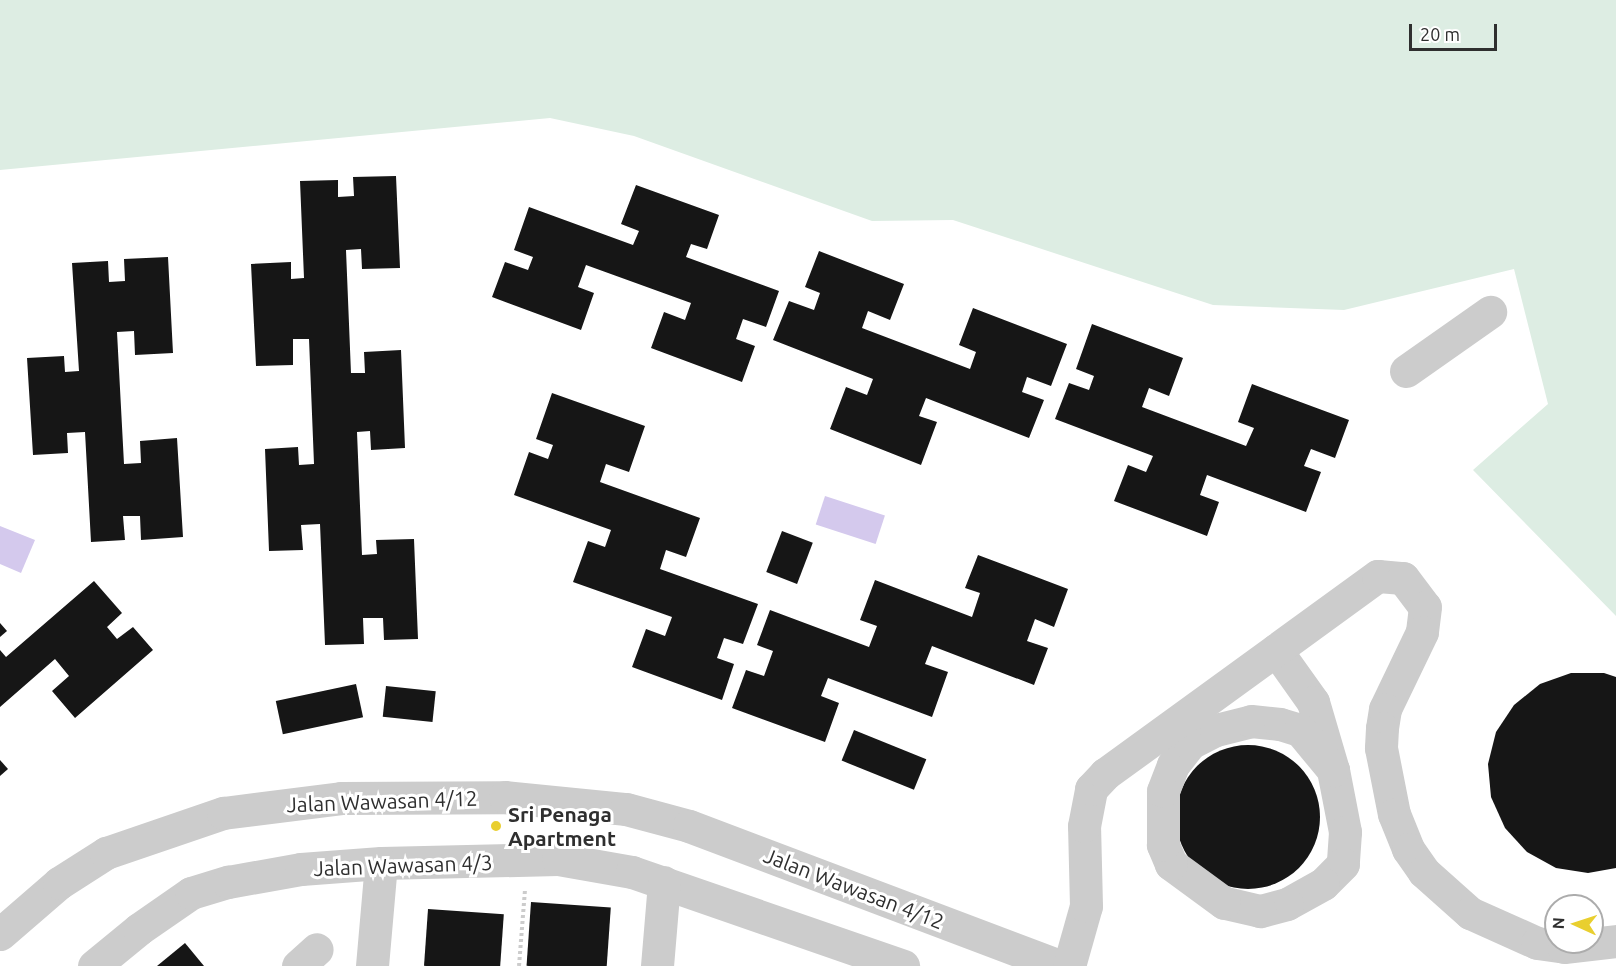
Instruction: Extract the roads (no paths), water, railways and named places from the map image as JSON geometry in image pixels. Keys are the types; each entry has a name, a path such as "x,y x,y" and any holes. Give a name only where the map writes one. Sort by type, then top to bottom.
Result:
{"street":[{"path":"1406,371 1490,312"},
{"path":"1069,966 1086,906 1084,826 1091,789 1105,774 1378,576 1403,578 1414,588 1425,607 1422,632 1385,709 1381,748 1395,814 1408,849 1424,872 1470,913 1537,943 1564,947 1616,941"},
{"path":"1276,650 1313,702 1333,770 1345,832 1343,864 1323,884 1287,903 1260,911 1224,903 1171,864 1163,844 1163,791 1173,765 1190,743 1216,730 1251,721 1280,724 1300,730 1333,770"},
{"name":"Jalan Wawasan 4/12","path":"0,934 60,883 106,853 223,813 341,798 505,797 626,809 689,826 1059,966"},
{"name":"Jalan Wawasan 4/3","path":"94,966 139,929 191,893 301,869 381,863 527,860 596,864 664,882 903,966"},
{"path":"372,966 381,863"},
{"path":"657,966 664,882"}],"place":[{"name":"Sri Penaga Apartment","path":"496,826"}]}
